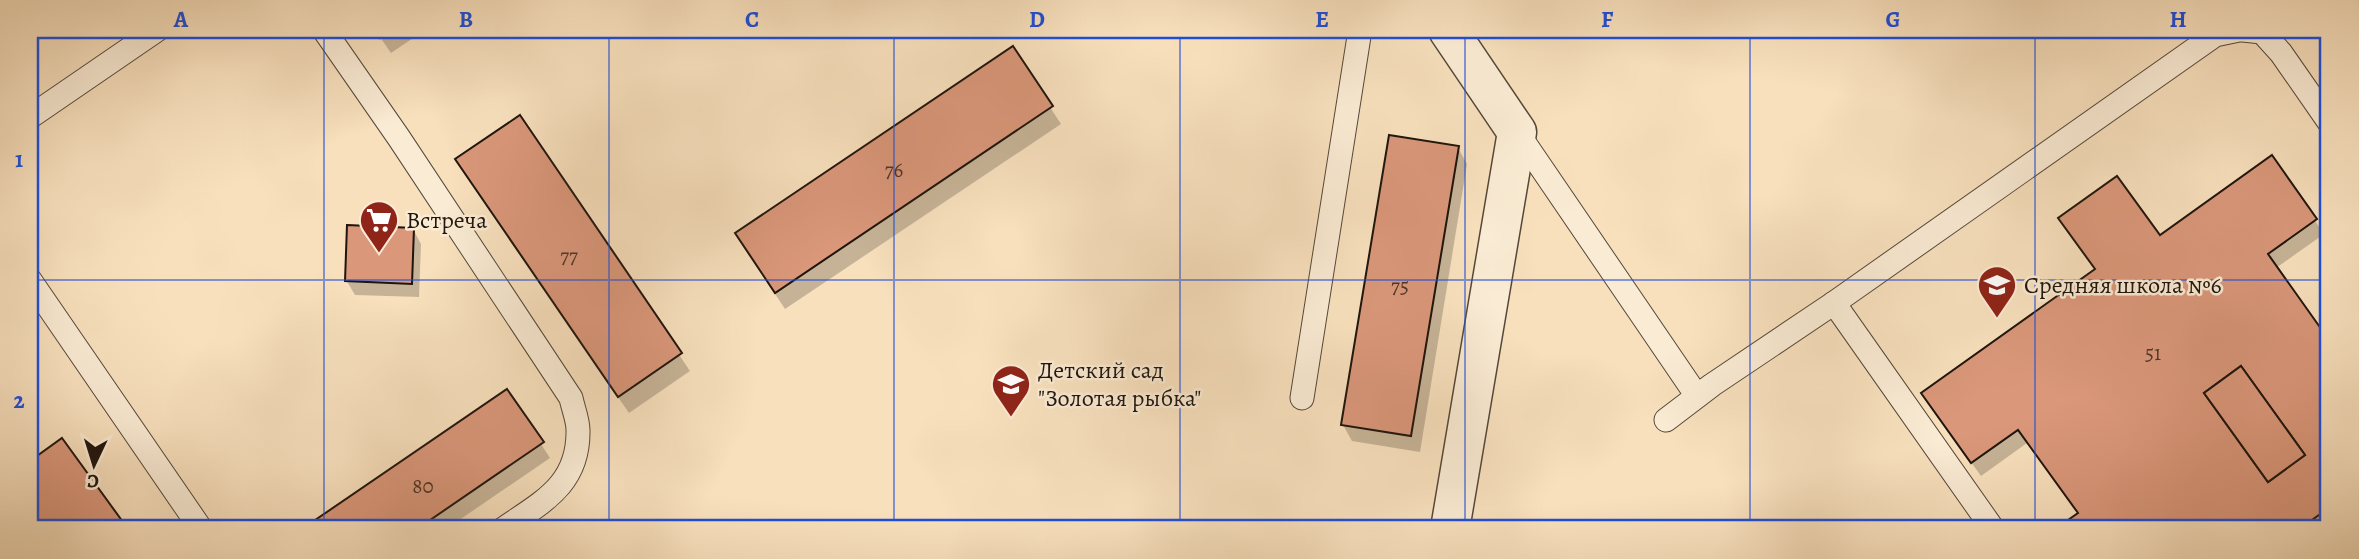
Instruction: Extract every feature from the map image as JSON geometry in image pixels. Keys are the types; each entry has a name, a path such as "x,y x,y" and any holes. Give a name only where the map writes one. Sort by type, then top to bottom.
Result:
{"street":[{"path":"1448,30 1517,132 1450,529"}],"lane":[{"path":"30,117 157,30"},
{"path":"324,30 399,138 570,398 578,429 573,466 554,494 503,529"},
{"path":"1302,398 1360,30"},
{"path":"1666,420 2215,35 2241,30 2262,32 2281,53 2329,121"},
{"path":"1517,132 1697,396"},
{"path":"30,280 201,529"},
{"path":"1833,303 1993,529"}],"building":[{"path":"375,30 392,30 380,38"},
{"path":"1013,46 1053,106 775,293 735,233"},
{"path":"520,115 682,353 618,397 455,159"},
{"path":"1389,135 1459,146 1411,436 1341,425"},
{"path":"2272,155 2317,219 2268,254 2329,340 2329,508 2299,529 2055,529 2078,513 2018,430 1971,463 1921,393 2095,269 2058,218 2117,176 2160,235","holes":["2241,366 2305,455 2268,482 2204,393"]},
{"name":"Встреча","path":"347,225 414,228 412,284 345,281"},
{"path":"2241,366 2305,455 2268,482 2204,393"},
{"path":"507,389 544,442 417,529 302,529"},
{"path":"62,438 128,529 38,529 30,518 30,461"}],"place":[{"name":"Встреча","path":"379,254"},
{"name":"Средняя школа №6","path":"1997,319"},
{"name":"Детский сад \"Золотая рыбка\"","path":"1011,418"}]}
